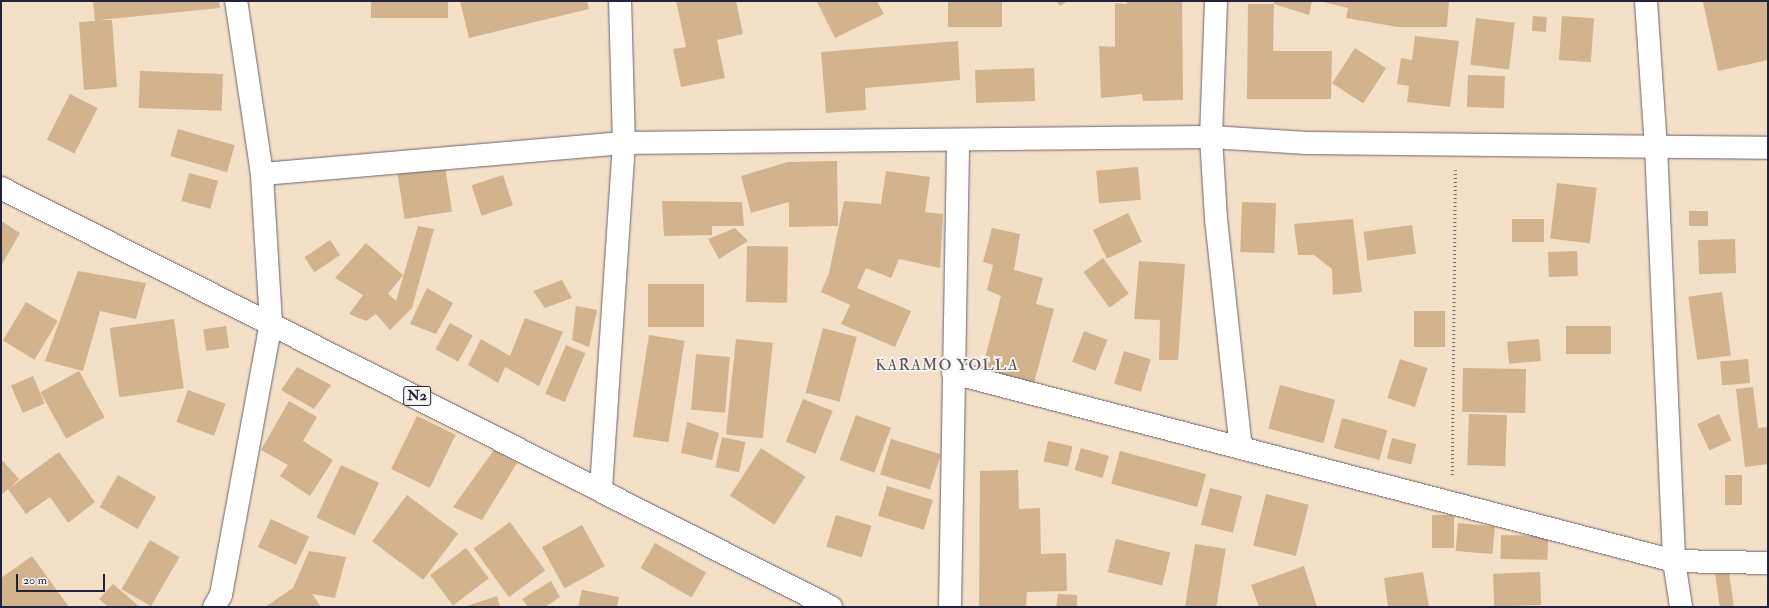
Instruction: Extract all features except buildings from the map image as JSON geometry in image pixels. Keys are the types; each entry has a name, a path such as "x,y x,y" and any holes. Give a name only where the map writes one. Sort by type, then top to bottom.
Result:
{"main road":[{"path":"214,607 221,595 271,323 262,174 236,1"},
{"path":"601,489 624,144 620,1"},
{"path":"1216,1 1211,137 1216,219 1241,448"},
{"path":"1646,1 1656,146 1674,561 1681,607"},
{"path":"262,174 624,144 1211,137 1307,143 1768,148"},
{"path":"950,607 958,140"},
{"name":"N2","path":"1,188 601,489 831,607"},
{"path":"954,373 1674,561 1768,563"}],"path":[{"path":"1452,504 1455,144"}],"district":[{"name":"KARAMO YOLLA","path":"947,365"}]}
